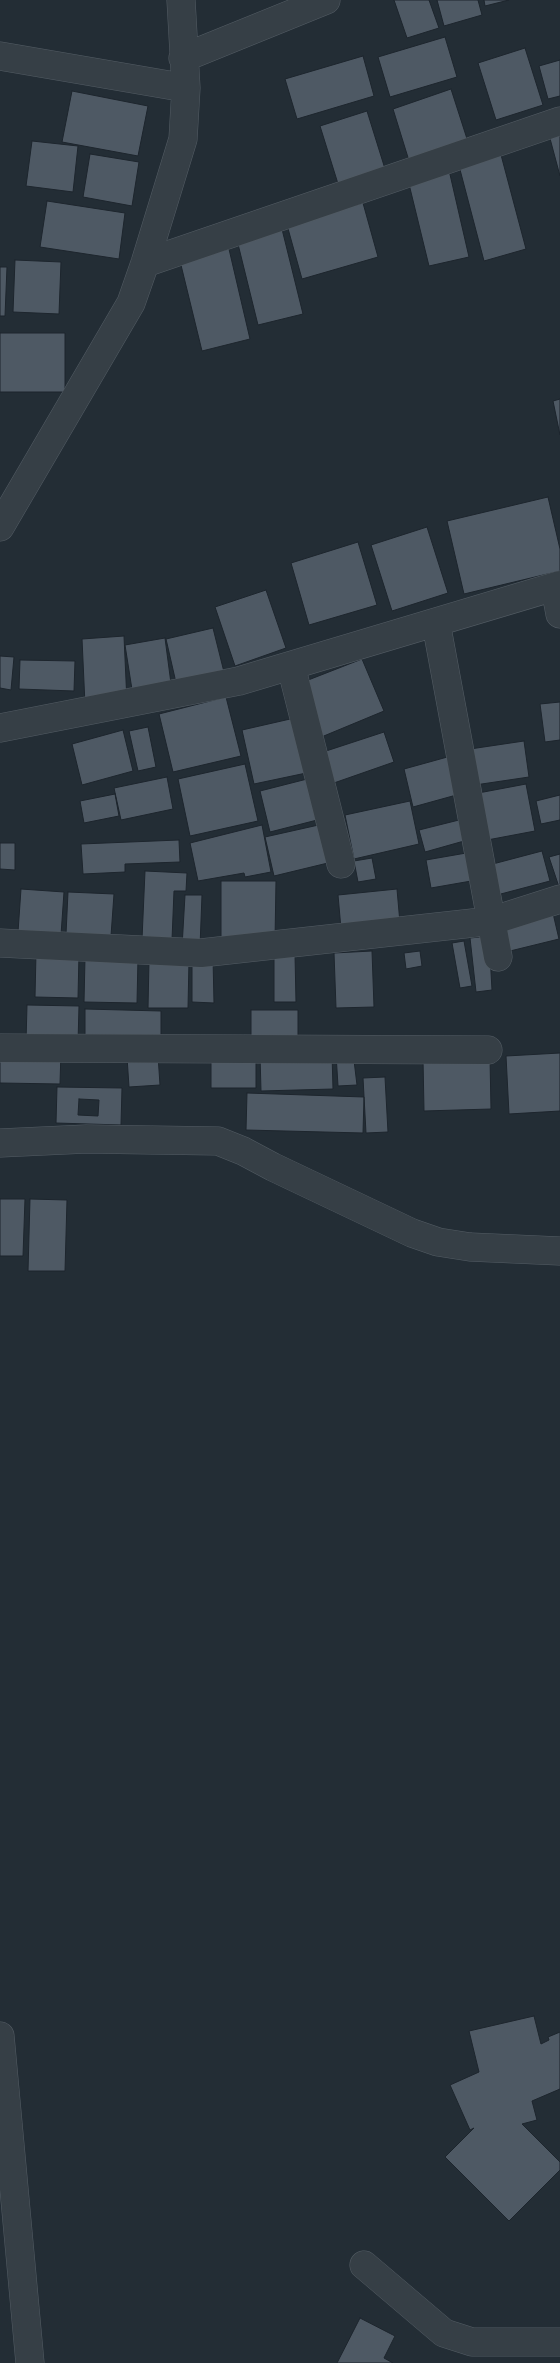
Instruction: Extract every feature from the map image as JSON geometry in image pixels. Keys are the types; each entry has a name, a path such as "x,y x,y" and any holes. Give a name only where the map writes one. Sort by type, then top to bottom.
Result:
{"street":[{"path":"0,527 131,302 145,263 183,139 186,88 181,0"},
{"path":"183,58 326,0"},
{"path":"0,56 186,88"},
{"path":"145,263 560,121"},
{"path":"0,728 239,681 557,586 560,614"},
{"path":"436,623 498,957"},
{"path":"291,666 341,864"},
{"path":"0,942 201,953 491,921 560,899"},
{"path":"0,1048 488,1050"},
{"path":"0,1143 86,1139 218,1141 243,1151 272,1167 412,1233 438,1242 470,1247 560,1251"},
{"path":"0,2036 30,2363"},
{"path":"364,2264 444,2333 472,2342 560,2342"}],"building":[{"path":"394,0 429,0 439,28 407,38"},
{"path":"437,0 478,0 482,15 444,26"},
{"path":"484,0 509,0 485,6"},
{"path":"445,37 457,77 390,97 378,57"},
{"path":"525,48 543,105 496,120 478,63"},
{"path":"363,56 374,96 297,119 285,79"},
{"path":"560,60 560,96 548,99 539,66"},
{"path":"451,89 469,145 410,164 393,109"},
{"path":"72,91 148,106 138,156 62,142"},
{"path":"367,111 386,172 339,187 320,126"},
{"path":"560,127 560,176 548,131"},
{"path":"32,141 78,146 73,192 26,186"},
{"path":"500,151 526,249 484,261 458,162"},
{"path":"90,154 139,162 132,206 83,197"},
{"path":"449,170 469,257 429,266 408,180"},
{"path":"47,201 125,213 119,259 40,247"},
{"path":"363,203 378,257 302,279 287,225"},
{"path":"281,225 303,314 258,325 236,236"},
{"path":"229,249 250,339 202,351 180,261"},
{"path":"15,260 61,262 59,314 13,312"},
{"path":"0,267 7,267 5,316 0,316"},
{"path":"0,333 65,333 65,392 0,392"},
{"path":"560,399 560,435 553,401"},
{"path":"548,497 560,549 560,571 464,594 447,521"},
{"path":"427,527 448,593 392,611 371,545"},
{"path":"358,542 377,605 309,625 291,563"},
{"path":"266,590 286,648 235,666 215,607"},
{"path":"213,628 225,676 177,687 166,639"},
{"path":"124,636 127,702 85,705 82,639"},
{"path":"165,638 172,691 133,696 125,645"},
{"path":"0,656 14,657 11,690 0,688"},
{"path":"362,659 384,711 319,738 298,684"},
{"path":"20,660 75,661 74,691 19,689"},
{"path":"226,697 241,756 173,772 159,714"},
{"path":"560,702 560,740 545,742 540,704"},
{"path":"299,717 311,772 254,784 242,730"},
{"path":"148,727 156,767 138,771 129,731"},
{"path":"123,730 133,771 82,785 72,744"},
{"path":"384,732 394,762 331,784 320,753"},
{"path":"524,741 529,777 475,785 470,749"},
{"path":"451,756 460,794 413,807 404,769"},
{"path":"245,764 258,821 190,836 178,779"},
{"path":"167,777 173,809 121,820 114,788"},
{"path":"315,777 325,818 270,832 260,791"},
{"path":"526,784 535,831 482,841 473,794"},
{"path":"115,794 119,816 84,823 80,801"},
{"path":"560,795 560,820 541,824 536,801"},
{"path":"410,801 419,844 354,859 345,815"},
{"path":"459,820 464,841 425,852 419,830"},
{"path":"323,824 332,862 274,876 265,837"},
{"path":"262,825 271,872 245,877 244,873 198,881 190,843"},
{"path":"179,840 180,862 125,864 125,872 83,874 81,844"},
{"path":"0,843 15,843 15,870 0,869"},
{"path":"542,851 550,881 497,895 489,865"},
{"path":"472,852 477,880 431,888 426,860"},
{"path":"560,854 560,890 549,857"},
{"path":"372,858 376,879 358,882 354,861"},
{"path":"145,871 187,873 186,891 174,891 172,940 142,939"},
{"path":"221,881 276,881 275,940 221,939"},
{"path":"21,889 64,892 61,935 18,932"},
{"path":"397,889 400,923 341,929 338,895"},
{"path":"68,892 114,894 111,936 66,934"},
{"path":"185,895 202,895 200,947 182,947"},
{"path":"552,909 559,939 506,952 500,922"},
{"path":"489,936 492,990 476,992 470,938"},
{"path":"464,941 472,986 460,988 452,943"},
{"path":"372,951 374,1007 336,1008 334,953"},
{"path":"420,951 422,966 406,969 404,953"},
{"path":"36,953 79,954 78,998 35,997"},
{"path":"295,954 296,1002 274,1002 274,955"},
{"path":"213,957 214,1003 192,1002 192,958"},
{"path":"85,958 138,958 137,1003 84,1002"},
{"path":"149,960 189,961 188,1008 148,1008"},
{"path":"27,1005 79,1006 78,1043 26,1042"},
{"path":"85,1009 161,1011 161,1042 85,1041"},
{"path":"251,1010 298,1010 298,1042 251,1043"},
{"path":"0,1050 61,1051 60,1084 0,1083"},
{"path":"353,1052 357,1085 338,1086 336,1054"},
{"path":"332,1053 333,1089 261,1091 260,1055"},
{"path":"560,1053 560,1111 509,1114 506,1056"},
{"path":"158,1055 160,1085 129,1087 127,1057"},
{"path":"211,1055 256,1055 256,1088 211,1088"},
{"path":"490,1057 491,1109 424,1111 423,1059"},
{"path":"385,1077 388,1132 366,1133 363,1078"},
{"path":"57,1087 122,1088 121,1125 56,1123","holes":["79,1099 99,1100 98,1116 78,1115"]},
{"path":"247,1093 364,1097 363,1133 246,1130"},
{"path":"0,1199 25,1199 23,1256 0,1256"},
{"path":"30,1199 67,1200 65,1271 28,1271"},
{"path":"534,2016 541,2044 549,2040 548,2037 560,2032 560,2089 532,2101 537,2120 522,2124 560,2162 560,2170 509,2221 445,2157 474,2128 470,2130 450,2085 479,2072 469,2031"},
{"path":"360,2318 395,2336 384,2358 393,2363 337,2363"}]}
